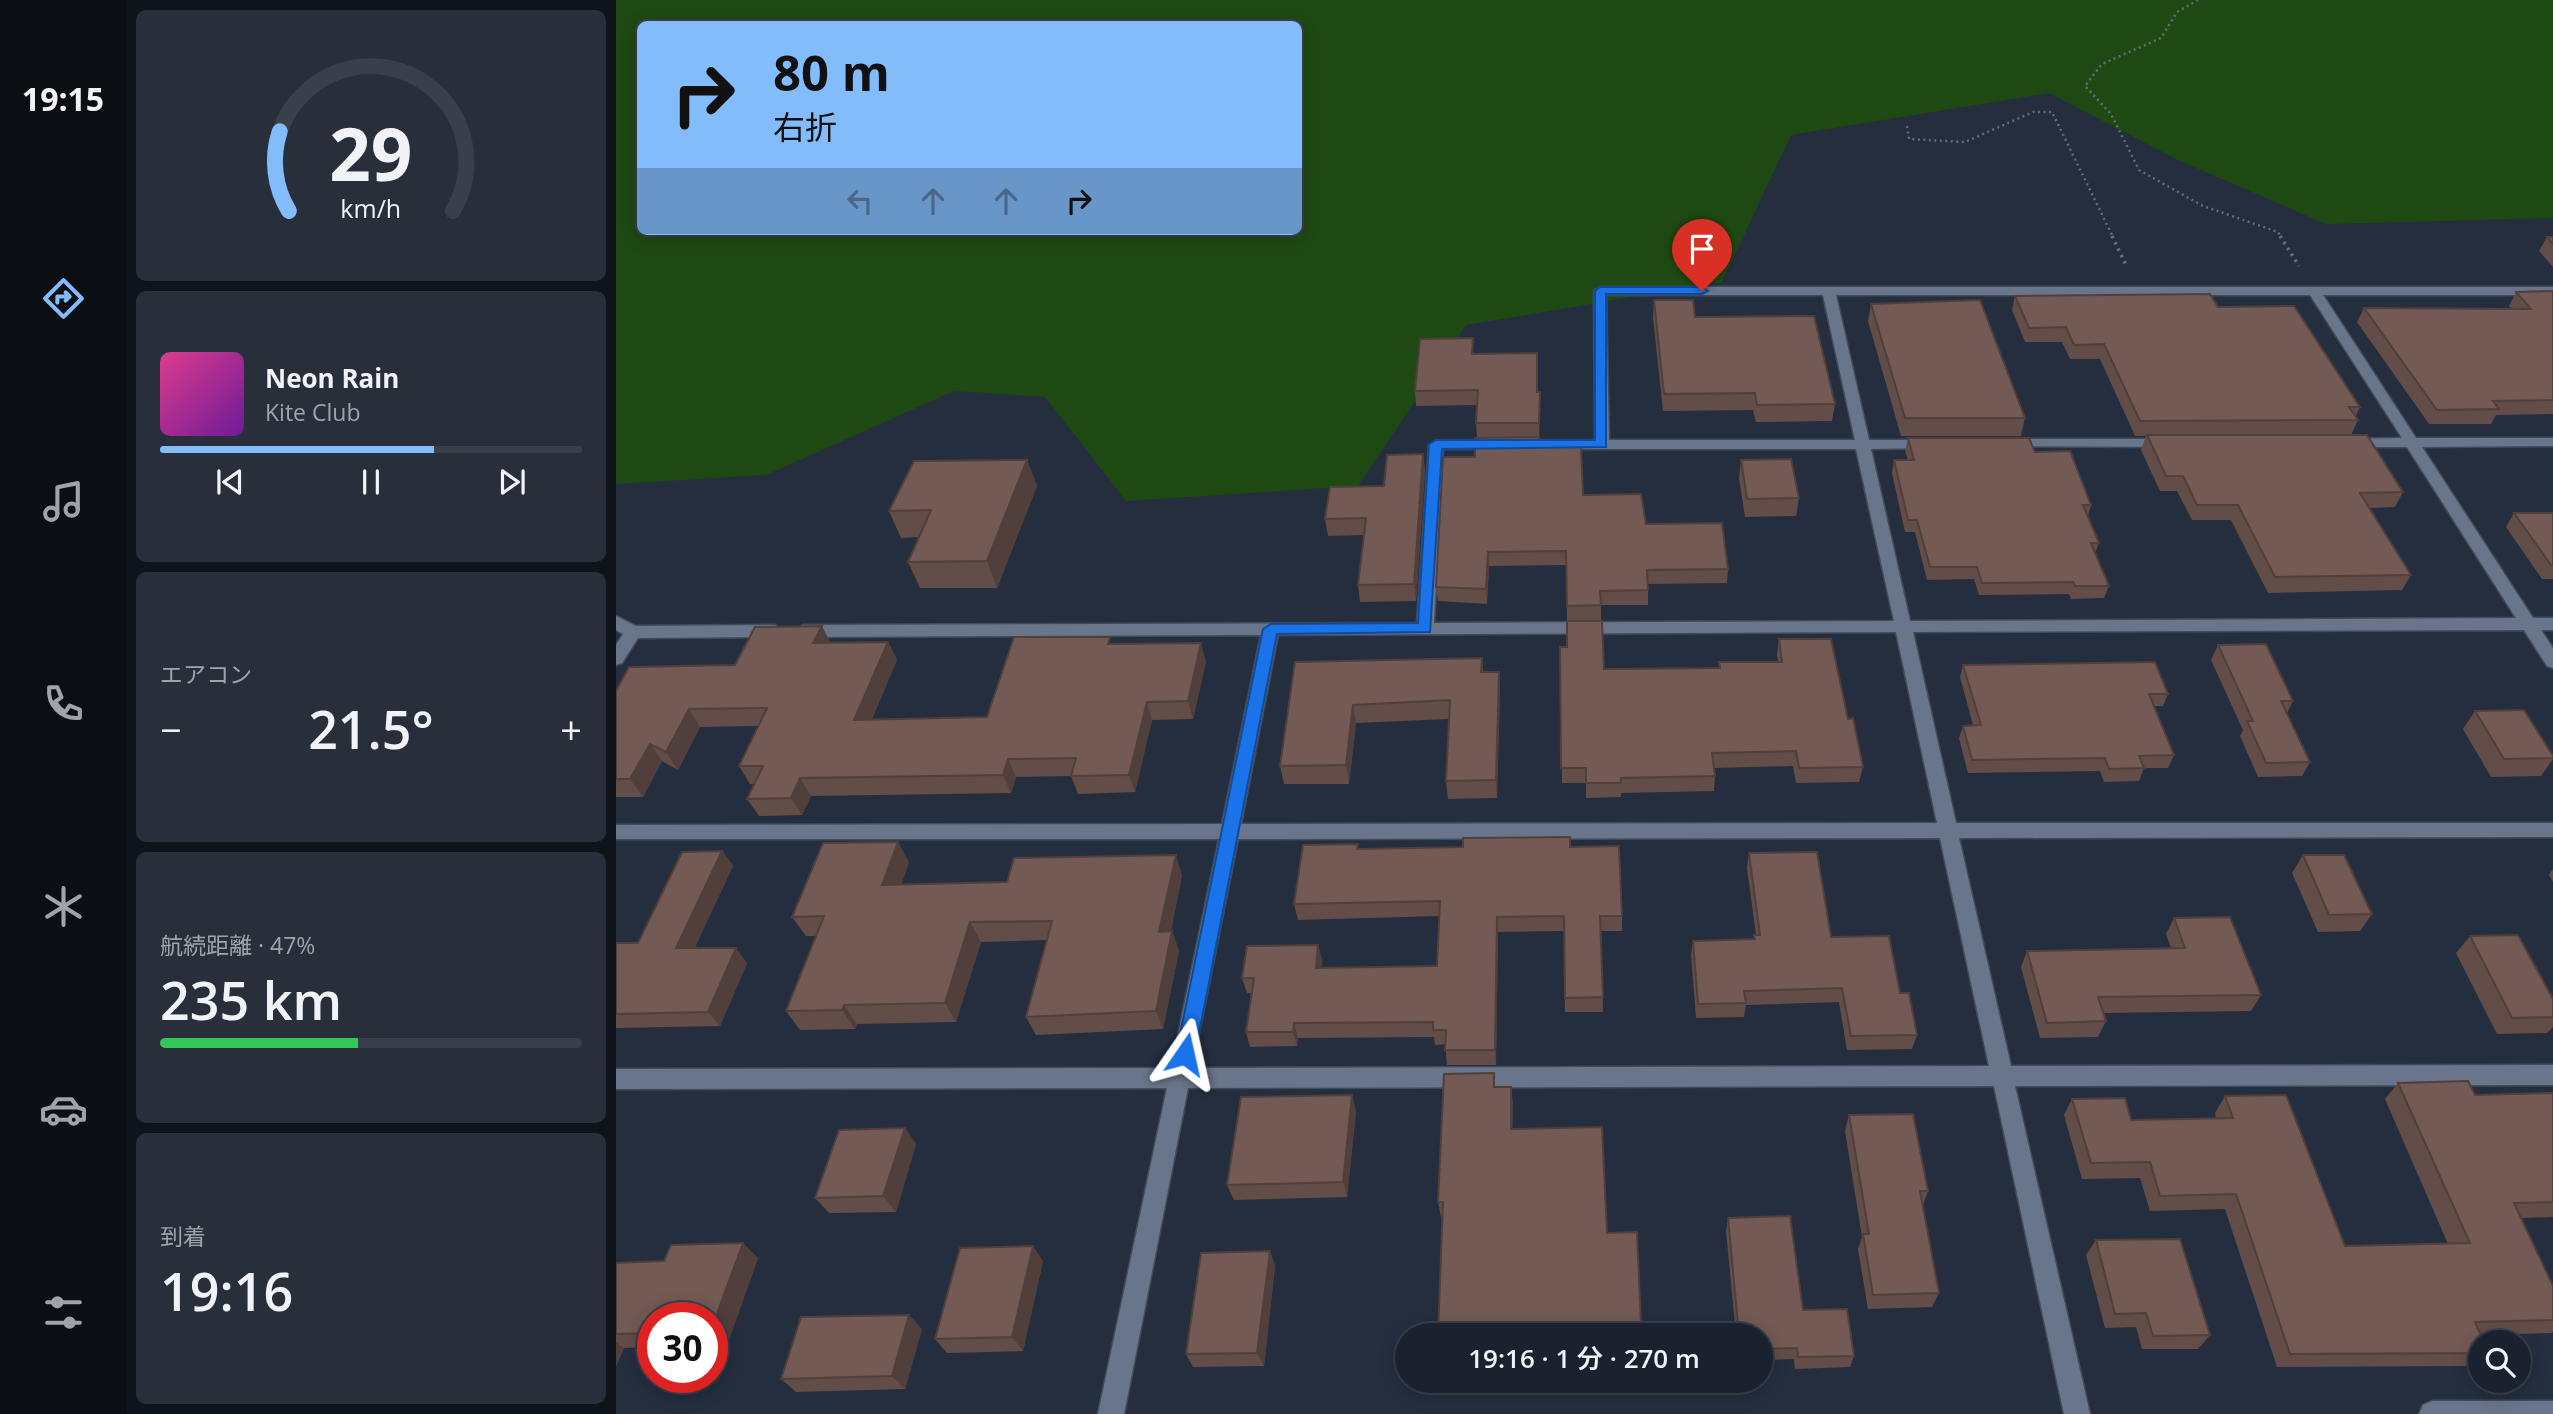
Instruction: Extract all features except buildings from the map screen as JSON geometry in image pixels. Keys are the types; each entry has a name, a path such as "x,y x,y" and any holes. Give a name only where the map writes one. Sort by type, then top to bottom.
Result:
{"street":[{"path":"1602,444 1600,291 2553,291"},
{"path":"1829,291 2077,1414"},
{"path":"2314,291 2553,662"},
{"path":"2329,443 2553,442"},
{"path":"1986,443 2178,443"},
{"path":"1425,629 1436,444 1945,444"},
{"path":"616,622 633,632 2553,624"},
{"path":"1111,1414 1271,629"},
{"path":"616,659 633,632"},
{"path":"616,832 2553,830"},
{"path":"616,1080 2553,1075"},
{"path":"2432,1414 2553,1414"}],"path":[{"path":"2198,0 2178,12 2161,38 2102,64 2085,86 2111,114 2139,170 2203,206 2278,232 2314,291"},
{"path":"1907,126 1909,139 1965,142 2033,112 2052,112 2138,291"}],"green space":[{"path":"616,0 2553,0 2553,218 2326,224 2178,160 2049,93 1791,135 1722,282 1466,325 1358,486 1126,501 1045,397 954,391 766,475 616,484"}],"route":[{"path":"1185,1054 1271,629 1425,629 1436,444 1602,444 1600,291 1702,291"}]}
